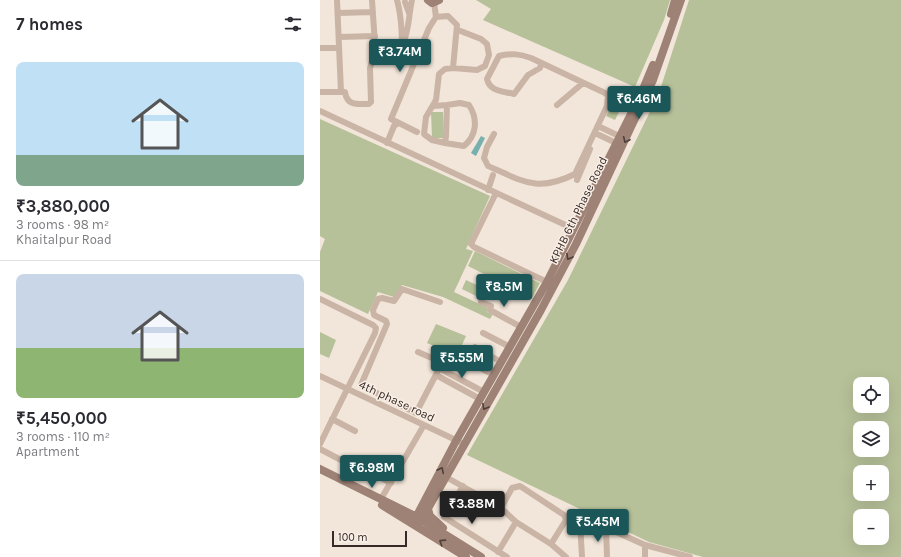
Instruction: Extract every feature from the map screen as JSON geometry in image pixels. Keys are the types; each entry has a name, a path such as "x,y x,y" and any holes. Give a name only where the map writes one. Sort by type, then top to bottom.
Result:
{"street":[{"path":"337,0 341,92"},
{"path":"372,0 376,58"},
{"path":"397,0 400,10 401,49"},
{"path":"320,92 345,92 346,97 351,103 369,104 371,98 370,64 376,58 394,57 398,55 409,32 409,13 412,0"},
{"name":"KPHB 6th Phase Road","path":"417,521 428,509 446,478 576,244 643,95 675,0"},
{"name":"KPHB 6th Phase Road","path":"417,521 456,441 547,282 618,139 653,80 681,0"},
{"path":"400,10 405,1"},
{"path":"405,1 409,13"},
{"path":"417,132 397,124 391,119 391,116 435,15 433,1"},
{"path":"338,13 373,12"},
{"path":"435,15 448,13"},
{"path":"435,15 448,16 456,22 458,30 453,68"},
{"path":"432,106 460,103 469,105 474,116 475,127 473,135 464,146 432,140 424,134 426,117 432,106 436,100 439,74 445,69 453,68 477,70 485,66 489,55 488,44 481,39 458,30"},
{"path":"339,37 375,36"},
{"path":"320,48 339,48"},
{"path":"494,134 487,147 484,161 488,166 528,183 549,185 575,174 599,127 607,106 608,96 583,83 541,63 521,54 500,56 487,79 488,85 494,90 514,94 528,75 540,68 541,63"},
{"path":"557,105 583,83"},
{"path":"445,143 447,105"},
{"path":"320,111 574,229"},
{"path":"387,143 394,126 397,124"},
{"path":"599,127 618,139"},
{"path":"595,133 618,139"},
{"path":"577,180 591,150 589,145"},
{"path":"488,190 494,175"},
{"path":"496,193 472,244 474,247 547,282"},
{"path":"418,352 441,362 436,375 416,413 361,385 387,324 386,321 374,315 373,310 378,299 382,298 394,301 402,289 440,302"},
{"path":"320,299 373,325 376,328 375,333 332,418 322,434 320,444"},
{"path":"481,302 491,306 490,310 521,327"},
{"path":"483,333 510,347"},
{"path":"475,347 501,362"},
{"path":"469,362 494,375"},
{"path":"439,368 482,396"},
{"path":"436,375 482,396"},
{"name":"4th phase road","path":"320,376 464,445"},
{"path":"332,418 355,431"},
{"path":"381,499 424,425"},
{"path":"320,450 342,460"},
{"path":"320,469 381,499 417,521 466,557"},
{"path":"370,472 391,483"},
{"path":"320,474 451,538 481,557"},
{"path":"446,478 463,486 500,508 516,522 551,544 566,557"},
{"path":"463,486 444,517 507,557"},
{"path":"500,508 512,488 520,486 564,515 566,520 551,544"},
{"path":"428,509 430,516 451,538"},
{"path":"582,557 580,522 585,518 645,545 680,556 690,557"},
{"path":"498,552 516,522"},
{"path":"606,528 607,557"},
{"path":"645,545 645,557"}],"green space":[{"path":"476,0 670,0 664,20 635,87 483,20 491,9"},
{"path":"689,0 901,0 901,557 703,557 649,542 467,455 568,280 659,93"},
{"path":"614,100 623,104 615,120 606,116"},
{"path":"431,112 443,112 444,138 432,138"},
{"path":"320,119 490,196 466,249 473,251 454,292 488,308 487,312 493,314 490,319 443,297 402,285 394,297 378,292 368,314 320,291 320,252 325,239 320,236"},
{"path":"475,251 540,283 532,298 468,266"},
{"path":"466,280 481,287 476,296 462,289"},
{"path":"436,324 466,336 457,356 427,343"},
{"path":"320,332 336,340 329,358 320,354"}],"water":[{"path":"481,136 485,138 476,156 471,153"}]}
